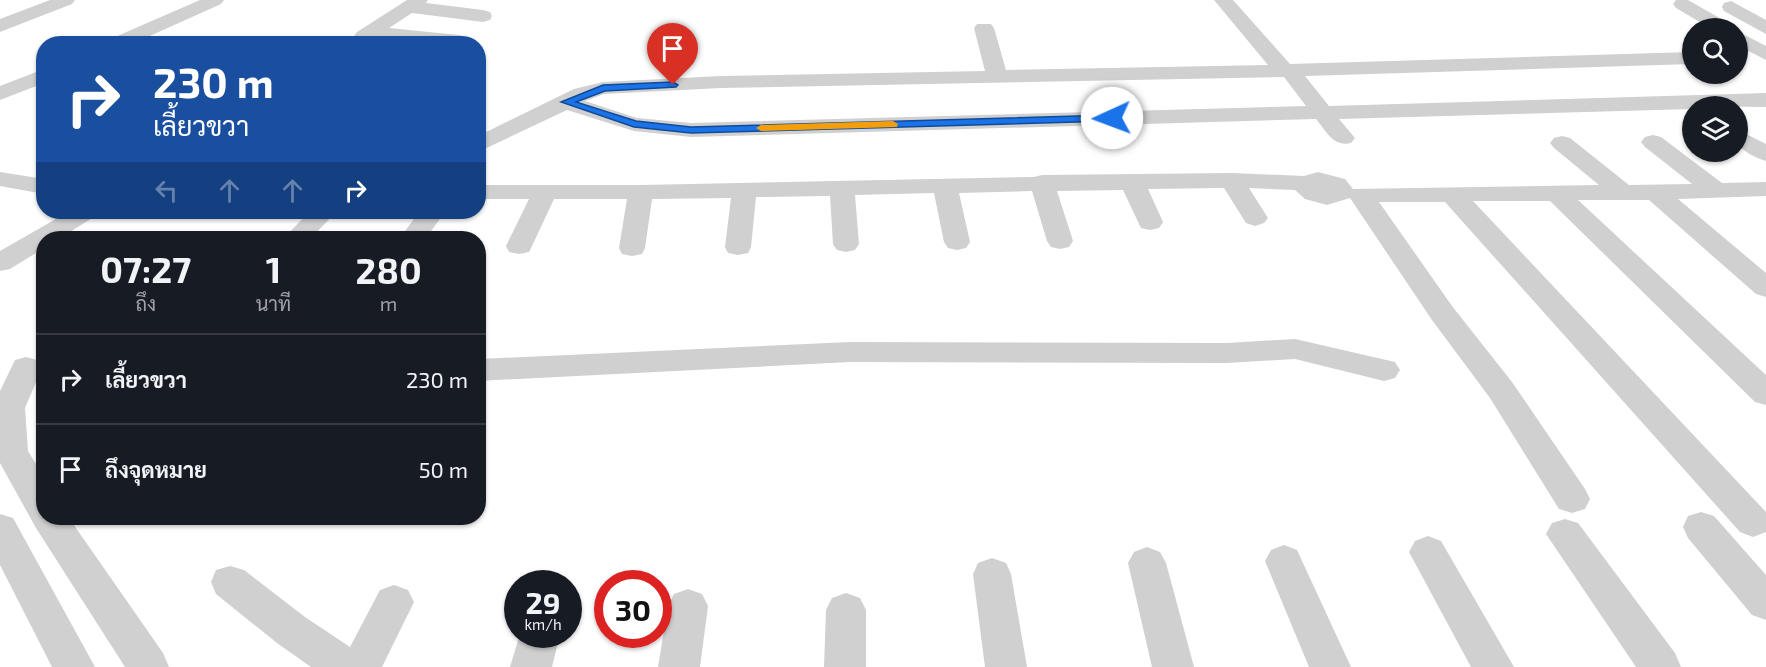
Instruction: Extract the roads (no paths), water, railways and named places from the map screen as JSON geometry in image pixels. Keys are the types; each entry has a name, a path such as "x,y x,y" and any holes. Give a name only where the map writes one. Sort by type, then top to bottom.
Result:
{"street":[{"path":"0,26 66,0"},
{"path":"133,36 215,0"},
{"path":"364,36 414,3 483,16"},
{"path":"1682,4 1706,18"},
{"path":"1229,7 1317,105 1343,138"},
{"path":"1731,7 1766,28"},
{"path":"984,28 997,77"},
{"path":"370,32 410,36"},
{"path":"1748,44 1766,55"},
{"path":"1305,53 1320,69"},
{"path":"1748,56 1766,55"},
{"path":"486,141 574,98 603,88 721,82 1286,70 1682,58"},
{"path":"0,94 36,78"},
{"path":"574,98 634,124 691,130 1766,87"},
{"path":"1679,89 1689,96"},
{"path":"1748,101 1766,100"},
{"path":"1350,104 1682,102"},
{"path":"1653,142 1716,190"},
{"path":"1562,143 1623,192"},
{"path":"0,179 36,186"},
{"path":"486,192 641,192 1232,180 1306,183 1306,188 1319,196 1766,189"},
{"path":"1232,180 1255,218"},
{"path":"1132,182 1150,222"},
{"path":"1042,183 1060,241"},
{"path":"945,186 957,242"},
{"path":"842,188 846,244"},
{"path":"738,247 744,190"},
{"path":"519,246 545,192"},
{"path":"632,248 641,192"},
{"path":"1555,192 1766,394"},
{"path":"1655,192 1766,288"},
{"path":"1351,194 1501,390 1568,516 1660,667"},
{"path":"1453,195 1753,522"},
{"path":"53,231 73,219"},
{"path":"304,231 315,219"},
{"path":"0,263 36,241"},
{"path":"486,370 850,352 1227,353 1295,349 1384,370"},
{"path":"23,368 9,408 11,452 36,492"},
{"path":"57,525 148,667"},
{"path":"1701,527 1766,603"},
{"path":"0,530 74,667"},
{"path":"1428,552 1493,667"},
{"path":"1284,561 1330,667"},
{"path":"1147,563 1173,667"},
{"path":"992,574 1006,667"},
{"path":"230,582 291,630 345,667"},
{"path":"361,667 394,602"},
{"path":"679,667 688,606"},
{"path":"845,667 846,610"},
{"path":"531,667 536,648"}]}
